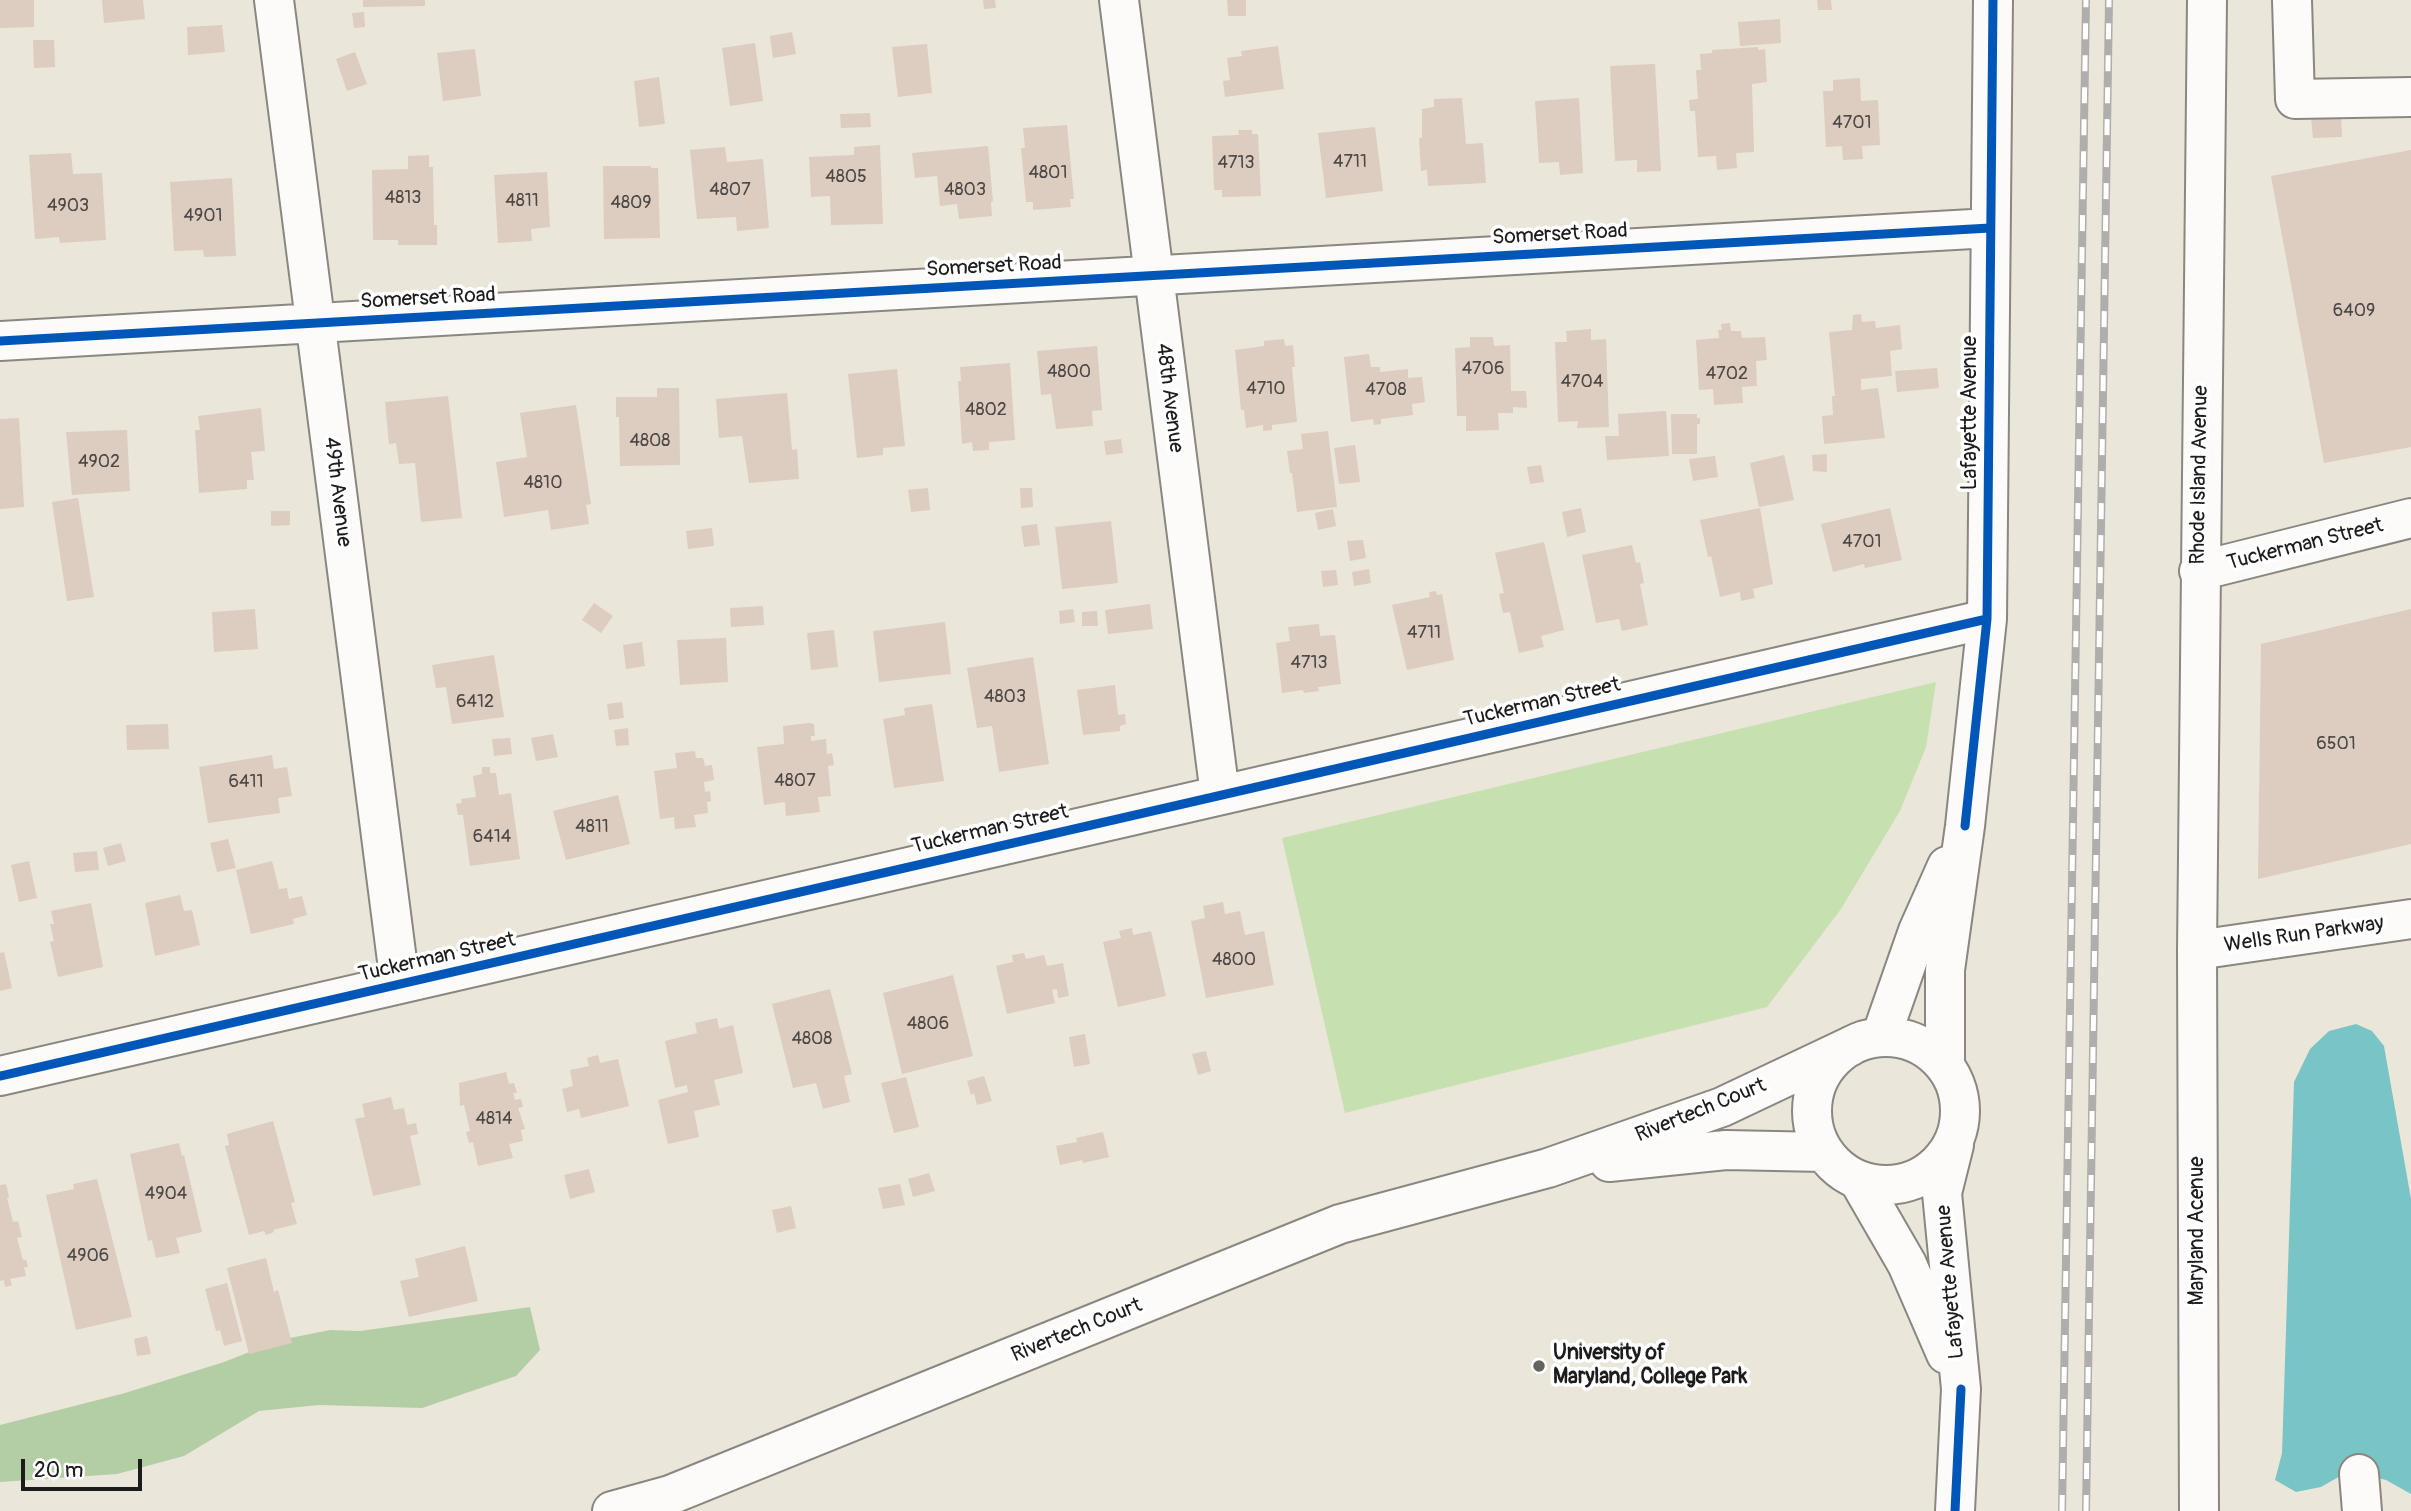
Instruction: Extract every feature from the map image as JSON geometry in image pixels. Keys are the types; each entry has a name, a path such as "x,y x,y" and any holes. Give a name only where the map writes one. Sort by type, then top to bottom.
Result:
{"street":[{"name":"49th Avenue","path":"274,0 400,984"},
{"name":"48th Avenue","path":"1119,0 1220,796"},
{"name":"Lafayette Avenue","path":"1945,1065 1945,970 1965,826 1987,619 1993,0"},
{"name":"Rhode Island Avenue","path":"2197,950 2207,0"},
{"path":"2292,0 2295,99 2411,97"},
{"name":"Somerset Road","path":"0,341 1990,228"},
{"name":"Tuckerman Street","path":"2199,571 2411,518"},
{"name":"Tuckerman Street","path":"0,1076 1987,619"},
{"name":"Lafayette Avenue","path":"1866,1042 1965,826"},
{"name":"Wells Run Parkway","path":"2197,950 2411,919"},
{"name":"Maryland Acenue","path":"2197,950 2199,1511"},
{"path":"1905,1040 1927,1049 1945,1065 1956,1087 1960,1111 1956,1134 1946,1156 1928,1172 1906,1182 1882,1185 1859,1181 1839,1169 1824,1152 1814,1130 1812,1105 1818,1082 1831,1061 1866,1042 1905,1040"},
{"name":"Rivertech Court","path":"612,1511 670,1494 1340,1224 1548,1168 1722,1107 1866,1042"},
{"name":"Lafayette Avenue","path":"1955,1511 1961,1389 1942,1193 1956,1134"},
{"name":"Rivertech Court","path":"1548,1168 1726,1150 1824,1152"},
{"name":"Lafayette Avenue","path":"1859,1181 1907,1264 1961,1389"}],"green space":[{"path":"1936,682 1926,747 1900,811 1841,909 1767,1007 1345,1113 1282,838"},
{"path":"530,1307 540,1350 516,1376 422,1408 319,1405 259,1411 184,1456 117,1474 0,1482 0,1425 125,1393 224,1362 280,1340 330,1330 360,1331"}],"water":[{"path":"2356,1024 2372,1031 2384,1046 2411,1199 2411,1494 2386,1480 2349,1471 2321,1487 2296,1492 2275,1480 2282,1453 2294,1082 2310,1049 2329,1031"}],"building":[{"path":"0,0 34,0 34,27 0,28"},
{"path":"102,0 143,0 145,19 104,23"},
{"path":"363,0 425,0 425,6 363,7"},
{"path":"983,0 995,0 996,8 984,9"},
{"path":"1227,0 1246,0 1246,16 1228,16"},
{"path":"1817,0 1831,0 1832,10 1818,10"},
{"path":"364,12 365,27 354,28 352,13"},
{"path":"1780,19 1781,43 1740,46 1738,22"},
{"path":"222,25 225,52 188,55 187,27"},
{"path":"792,32 796,54 773,58 770,36"},
{"path":"33,40 54,40 55,67 34,68"},
{"path":"755,43 763,101 730,106 722,48"},
{"path":"927,44 932,93 898,97 892,47"},
{"path":"1278,46 1284,89 1225,97 1223,81 1230,80 1227,58 1242,56 1241,51"},
{"path":"1758,47 1758,50 1765,49 1767,82 1752,84 1754,152 1736,153 1737,168 1717,170 1716,156 1698,157 1695,111 1690,111 1689,100 1698,99 1696,70 1701,70 1700,54 1712,53 1712,50"},
{"path":"475,49 481,96 443,101 437,53"},
{"path":"355,52 367,84 347,91 336,59"},
{"path":"1655,64 1661,171 1637,172 1637,160 1615,161 1610,66"},
{"path":"659,77 665,124 639,127 634,81"},
{"path":"1860,78 1861,101 1878,100 1880,145 1862,146 1863,159 1843,160 1842,146 1826,147 1823,91 1833,91 1833,80"},
{"path":"1462,98 1466,144 1483,143 1486,183 1428,186 1427,170 1421,171 1419,138 1422,138 1422,109 1434,107 1434,99"},
{"path":"1579,98 1583,173 1560,175 1559,162 1539,163 1535,101"},
{"path":"870,113 871,127 841,128 840,114"},
{"path":"2341,116 2342,137 2313,138 2311,118"},
{"path":"1067,125 1074,199 1070,199 1071,207 1033,210 1033,202 1026,202 1021,148 1025,148 1023,128"},
{"path":"1375,127 1383,191 1326,198 1318,133"},
{"path":"1238,130 1252,130 1252,134 1258,134 1261,196 1222,197 1222,190 1214,190 1212,136 1239,135"},
{"path":"880,145 883,224 831,225 830,196 811,197 809,157 854,155 854,147"},
{"path":"988,146 992,216 959,219 957,204 940,206 937,176 915,178 912,153"},
{"path":"725,147 727,162 763,159 769,228 737,231 736,217 697,219 690,150"},
{"path":"2411,150 2411,447 2324,463 2271,176"},
{"path":"71,153 73,174 102,173 106,240 60,243 59,237 35,239 29,155"},
{"path":"429,155 429,167 433,167 437,245 398,245 398,240 373,240 372,170 408,169 408,156"},
{"path":"603,166 658,168 660,238 604,239"},
{"path":"547,172 550,227 531,229 532,241 498,243 494,175"},
{"path":"232,178 236,256 204,257 203,250 174,251 170,182"},
{"path":"1861,314 1862,322 1875,321 1876,328 1900,325 1902,349 1890,351 1892,376 1861,379 1861,390 1878,388 1885,438 1824,444 1822,416 1833,415 1832,396 1835,396 1829,332 1852,330 1853,315"},
{"path":"1730,323 1731,331 1741,331 1742,338 1765,337 1767,360 1756,361 1757,386 1742,387 1743,403 1714,405 1713,389 1699,390 1696,340 1719,338 1718,330 1722,330 1721,324"},
{"path":"1591,329 1591,340 1606,339 1609,427 1577,428 1578,421 1558,422 1555,342 1567,342 1566,331"},
{"path":"1470,337 1493,337 1494,346 1510,345 1511,391 1526,391 1527,408 1513,407 1513,413 1498,413 1499,430 1466,431 1466,416 1457,416 1455,348 1470,347"},
{"path":"1284,339 1285,346 1293,345 1295,367 1292,367 1297,422 1272,425 1272,430 1263,431 1263,425 1246,428 1244,410 1241,410 1235,350 1264,346 1264,341"},
{"path":"1097,346 1102,410 1092,411 1093,426 1056,429 1051,394 1041,395 1037,351"},
{"path":"1369,354 1371,367 1380,367 1380,372 1408,369 1408,378 1422,377 1425,402 1412,404 1413,415 1381,419 1381,424 1374,425 1373,419 1351,422 1344,357"},
{"path":"1010,363 1015,440 989,442 989,450 973,451 972,442 962,444 958,381 961,381 960,367"},
{"path":"1937,368 1939,388 1897,392 1895,371"},
{"path":"897,369 905,446 883,448 883,455 857,458 848,374"},
{"path":"657,388 679,388 680,465 620,466 616,397 657,397"},
{"path":"787,393 792,450 797,449 799,479 749,483 742,436 719,438 716,399"},
{"path":"448,396 462,518 421,522 415,463 399,464 396,443 389,444 385,402"},
{"path":"576,405 591,504 586,505 589,524 551,530 548,510 504,517 496,462 527,457 520,413"},
{"path":"261,408 265,451 251,452 254,480 247,480 247,489 199,493 195,430 200,430 198,416"},
{"path":"1666,411 1669,456 1607,460 1605,436 1619,436 1618,414"},
{"path":"1671,414 1697,414 1697,418 1700,418 1700,424 1697,424 1697,454 1672,454"},
{"path":"19,418 24,507 0,509 0,419"},
{"path":"127,430 130,491 72,495 66,432"},
{"path":"1328,431 1337,507 1297,512 1287,451 1303,449 1301,434"},
{"path":"1121,439 1123,453 1106,455 1104,441"},
{"path":"1355,445 1360,482 1339,484 1334,448"},
{"path":"1827,454 1827,472 1813,471 1812,455"},
{"path":"1784,455 1794,500 1759,507 1750,463"},
{"path":"1715,456 1718,477 1693,481 1689,459"},
{"path":"1541,465 1544,482 1530,484 1527,467"},
{"path":"928,488 930,510 911,512 908,490"},
{"path":"1020,488 1032,488 1033,507 1021,508"},
{"path":"78,498 94,597 67,601 52,502"},
{"path":"1581,508 1586,532 1567,537 1562,512"},
{"path":"1760,508 1773,584 1753,589 1755,598 1741,601 1740,592 1720,597 1700,520"},
{"path":"1890,508 1902,560 1865,568 1864,564 1833,572 1821,524"},
{"path":"1333,509 1336,526 1318,530 1315,513"},
{"path":"271,511 290,511 290,525 271,526"},
{"path":"1111,521 1118,583 1062,589 1055,527"},
{"path":"1037,524 1040,545 1024,547 1021,526"},
{"path":"712,528 714,546 688,549 686,531"},
{"path":"1363,540 1366,558 1350,561 1347,541"},
{"path":"1544,542 1564,630 1541,636 1544,647 1519,653 1510,612 1503,613 1499,594 1504,593 1495,553"},
{"path":"1632,545 1636,563 1640,562 1644,583 1640,584 1648,625 1622,631 1619,619 1596,623 1582,555"},
{"path":"1369,569 1371,583 1354,586 1352,572"},
{"path":"1336,570 1338,585 1323,587 1321,571"},
{"path":"1436,591 1437,595 1442,594 1454,660 1407,670 1392,605 1430,597 1429,592"},
{"path":"594,603 613,616 601,633 582,620"},
{"path":"1150,604 1153,629 1108,634 1105,610"},
{"path":"763,606 764,625 731,627 730,608"},
{"path":"255,609 258,649 214,652 212,612"},
{"path":"1073,609 1075,622 1060,624 1059,611"},
{"path":"2411,609 2411,844 2258,879 2261,644"},
{"path":"1097,611 1098,626 1082,626 1082,612"},
{"path":"945,622 951,674 879,682 873,631"},
{"path":"1319,624 1320,636 1335,635 1341,684 1318,687 1319,691 1282,693 1276,643 1290,641 1288,627"},
{"path":"834,630 838,667 811,670 807,633"},
{"path":"726,638 728,682 680,685 677,640"},
{"path":"642,642 645,666 626,669 623,645"},
{"path":"494,655 504,717 452,724 446,687 436,688 432,665"},
{"path":"1033,657 1049,764 999,772 992,726 977,728 967,668"},
{"path":"1115,685 1118,715 1125,714 1126,724 1120,726 1120,731 1083,735 1077,690"},
{"path":"622,702 624,718 609,720 607,704"},
{"path":"932,704 944,781 894,788 883,719 905,715 904,708"},
{"path":"168,724 169,749 127,750 126,725"},
{"path":"814,724 815,736 811,736 811,741 826,739 827,754 832,753 834,765 828,766 831,796 818,797 820,812 786,816 785,802 764,805 757,747 784,744 783,726"},
{"path":"628,728 629,745 616,746 614,730"},
{"path":"553,734 558,757 536,761 531,738"},
{"path":"510,738 512,754 494,756 492,739"},
{"path":"695,751 696,758 703,758 705,766 712,765 714,780 704,782 705,792 710,791 708,813 694,815 696,827 675,829 674,817 660,819 654,771 677,768 675,753"},
{"path":"272,755 274,769 287,767 292,796 278,798 280,813 208,823 199,767"},
{"path":"482,767 490,767 490,773 496,773 499,795 511,793 520,859 470,866 463,815 458,815 456,804 462,803 461,799 476,797 473,776 482,774"},
{"path":"618,795 630,844 566,860 553,811"},
{"path":"228,839 236,868 217,872 210,843"},
{"path":"121,843 126,861 108,866 103,848"},
{"path":"97,851 99,870 75,872 73,853"},
{"path":"29,861 37,898 19,902 11,865"},
{"path":"272,861 279,889 287,888 289,899 302,896 307,915 293,919 294,924 251,934 236,870"},
{"path":"180,895 184,911 192,910 200,945 155,956 145,903"},
{"path":"1223,902 1225,914 1240,911 1245,935 1264,931 1274,985 1206,998 1191,921 1205,918 1203,906"},
{"path":"91,903 103,967 58,977 50,942 54,941 50,924 54,924 51,911"},
{"path":"1132,928 1133,935 1151,931 1166,996 1118,1007 1103,942 1121,938 1119,931"},
{"path":"4,952 12,988 0,991 0,953"},
{"path":"1024,953 1026,959 1044,955 1047,966 1063,963 1069,996 1058,998 1057,989 1052,990 1055,1003 1007,1014 996,966 1013,962 1012,955"},
{"path":"953,975 973,1056 902,1074 883,993"},
{"path":"830,989 852,1074 844,1076 850,1102 823,1109 816,1083 793,1088 772,1004"},
{"path":"717,1018 719,1029 733,1025 743,1073 714,1080 720,1105 694,1111 699,1137 668,1144 658,1100 688,1092 687,1085 675,1088 665,1041 697,1033 695,1023"},
{"path":"1085,1034 1090,1064 1074,1067 1069,1037"},
{"path":"1206,1051 1211,1071 1198,1075 1192,1054"},
{"path":"598,1055 600,1063 618,1059 629,1106 581,1118 579,1109 567,1112 562,1089 573,1086 570,1070 589,1066 587,1058"},
{"path":"506,1072 509,1084 514,1083 517,1093 513,1093 515,1100 521,1099 523,1107 518,1108 525,1129 521,1130 523,1141 509,1144 513,1158 478,1166 473,1142 469,1143 466,1132 470,1131 464,1105 460,1106 459,1083"},
{"path":"984,1076 992,1101 977,1105 967,1081"},
{"path":"906,1077 919,1127 894,1133 881,1083"},
{"path":"391,1097 394,1110 404,1108 407,1125 416,1123 418,1134 410,1136 421,1185 373,1196 355,1119 365,1117 362,1104"},
{"path":"273,1121 295,1202 291,1203 297,1224 273,1230 274,1232 266,1235 264,1231 249,1235 225,1146 229,1145 227,1134"},
{"path":"1103,1132 1109,1157 1060,1165 1056,1146 1077,1142 1076,1138"},
{"path":"179,1143 202,1232 176,1238 180,1253 156,1258 152,1240 148,1241 130,1154"},
{"path":"589,1169 595,1192 570,1199 564,1175"},
{"path":"929,1173 935,1191 913,1197 908,1179"},
{"path":"97,1179 132,1317 76,1330 46,1195 74,1189 73,1184"},
{"path":"6,1184 13,1222 18,1221 22,1237 17,1238 23,1260 26,1260 28,1267 24,1267 26,1276 10,1279 12,1285 5,1287 4,1280 0,1281 0,1185"},
{"path":"900,1184 905,1205 883,1209 878,1188"},
{"path":"791,1206 796,1228 777,1233 772,1210"},
{"path":"465,1246 478,1301 409,1317 400,1281 419,1277 415,1259"},
{"path":"266,1258 274,1292 278,1290 292,1343 249,1354 227,1268"},
{"path":"227,1283 242,1341 224,1346 220,1330 216,1331 205,1289"},
{"path":"147,1336 151,1354 137,1356 134,1339"}],"railway":[{"path":"2062,1511 2086,0"},
{"path":"2086,1511 2109,0"}],"cycle path":[{"path":"1965,826 1987,619 1993,0"},
{"path":"0,341 1990,228"},
{"path":"0,1076 1987,619"},
{"path":"1955,1511 1961,1389"}],"place":[{"name":"University of Maryland, College Park","path":"1539,1366"}]}
